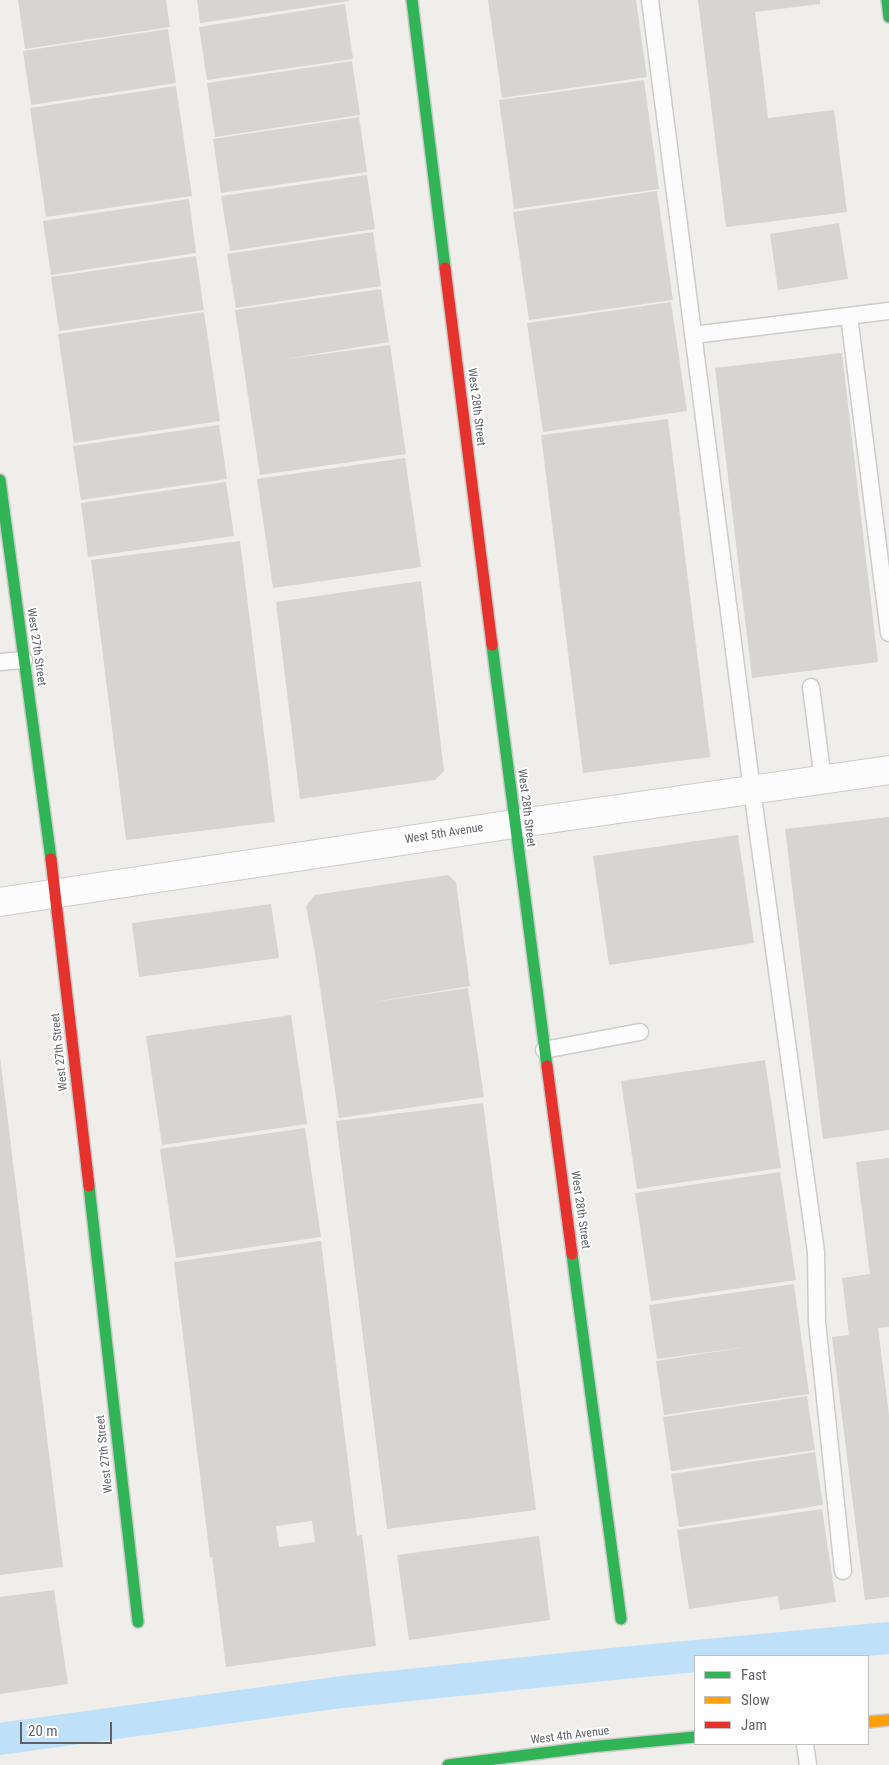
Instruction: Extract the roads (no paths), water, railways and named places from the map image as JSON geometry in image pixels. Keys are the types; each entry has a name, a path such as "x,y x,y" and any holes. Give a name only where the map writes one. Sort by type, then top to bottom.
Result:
{"street":[{"name":"West 28th Street","path":"412,0 514,824 621,1619"},
{"path":"887,0 889,17"},
{"name":"West 27th Street","path":"0,480 7,588 24,660 56,894 138,1622"},
{"name":"West 5th Avenue","path":"0,902 514,824 889,770"},
{"path":"869,1722 889,1720"},
{"name":"West 4th Avenue","path":"448,1765 590,1747 694,1737"}],"lane":[{"path":"650,0 752,790 816,1252 817,1322 843,1571"},
{"path":"692,335 889,311"},
{"path":"849,316 889,633"},
{"path":"0,662 24,660"},
{"path":"811,687 823,780"},
{"path":"544,1050 640,1032"},
{"path":"805,1745 808,1765"}],"waterway":[{"path":"707,1655 889,1638"},
{"path":"0,1739 342,1692 694,1656"}]}
